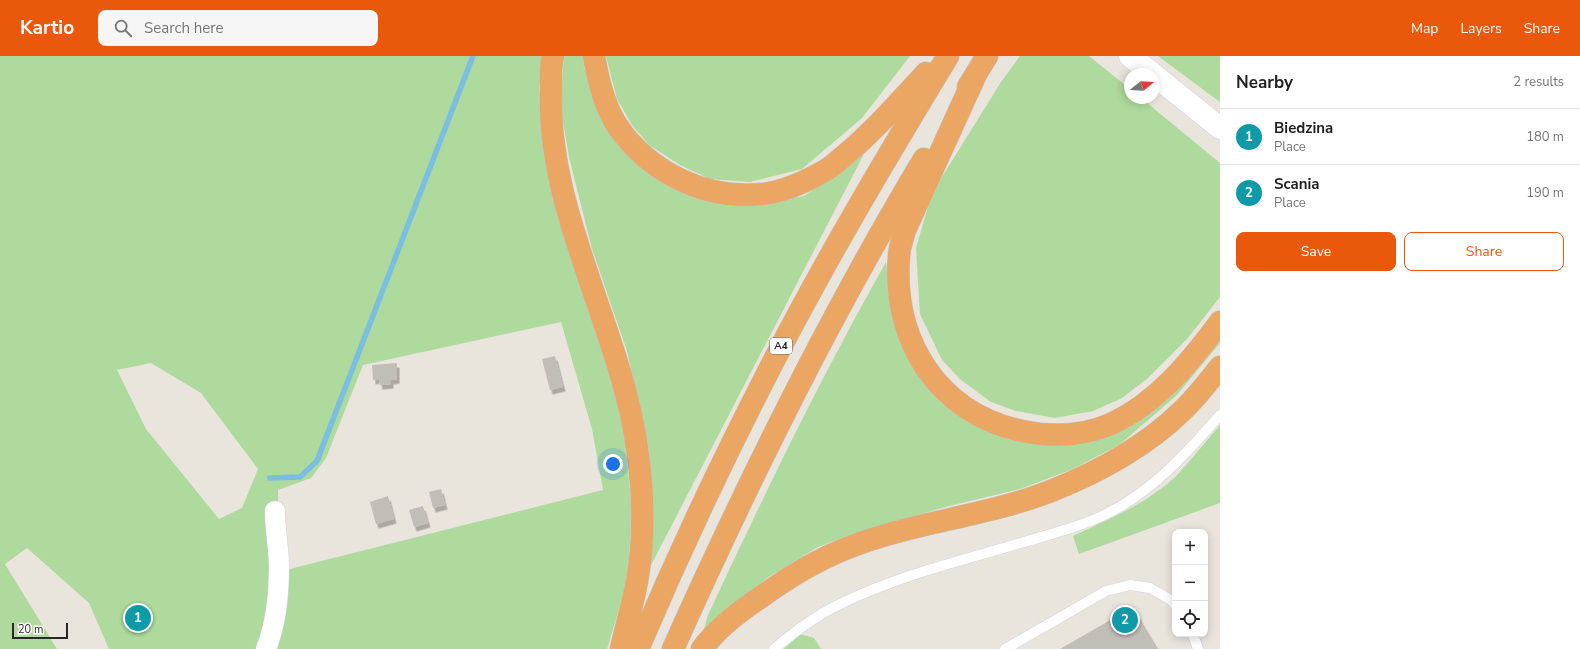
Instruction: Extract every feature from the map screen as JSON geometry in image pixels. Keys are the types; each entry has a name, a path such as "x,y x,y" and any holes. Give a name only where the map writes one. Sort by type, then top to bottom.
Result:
{"highway":[{"path":"553,56 550,105 554,147 580,250 625,390 635,438 641,489 642,522 637,580 621,649"},
{"path":"594,56 599,87 617,126 633,146 653,164 698,188 727,194 763,194 798,184 828,169 858,145 942,56"},
{"name":"A4","path":"638,649 712,485 768,371 875,177 948,56"},
{"path":"983,62 905,230 899,255 898,281 906,328 913,346 925,369 946,392 975,415 1005,427 1042,435 1083,432 1111,424 1140,408 1171,382 1220,322"},
{"path":"673,649 745,490 796,389 863,263 983,62"},
{"path":"702,649 728,622 749,605 814,563 846,549 886,536 1050,491 1122,458 1183,410 1220,367"}],"street":[{"path":"1130,56 1145,68"},
{"path":"1160,81 1220,128"},
{"path":"266,649 272,633 278,586 279,566 274,530 275,511"}],"lane":[{"path":"774,649 808,622 834,606 862,593 912,576 1075,527 1102,516 1146,490 1184,455 1220,414"},
{"path":"1005,649 1106,591 1130,585 1150,588 1173,601"},
{"path":"1194,637 1198,649"}],"green space":[{"path":"0,56 543,56 539,87 546,161 577,271 622,417 632,507 628,580 607,649 109,649 89,603 27,548 5,564 57,649 0,649","holes":["561,322 592,429 603,490 278,572 278,490 311,478 326,458 363,365","151,363 201,393 258,469 242,508 219,519 146,429 117,370"]},
{"path":"564,56 583,56 584,67 597,110 622,146 750,205 804,196 864,154 649,569 653,506 649,452 627,351 592,249 569,157 560,104"},
{"path":"606,56 910,56 862,118 802,169 750,182 710,179 680,165 649,145 632,125 617,99"},
{"path":"1020,56 1089,56 1124,84 1124,104 1148,104 1220,163 1220,297 1187,339 1148,378 1122,398 1093,411 1055,418 1016,411 991,402 961,380 942,360 920,314 916,248 932,193 1001,82"},
{"path":"1158,56 1220,56 1220,102"},
{"path":"886,262 894,315 912,364 945,406 983,426 1078,443 1128,428 1157,408 1220,336 1220,343 1176,396 1119,445 1073,469 1020,489 949,506 856,533 818,547 767,578 704,629 708,615 750,525 839,349"},
{"path":"1220,425 1220,503 1079,554 1073,536 1128,510 1154,494 1178,474"},
{"path":"800,634 814,638 821,649 784,649"}],"building":[{"path":"555,356 563,387 550,390 542,359"},
{"path":"397,363 397,379 391,380 391,384 380,385 379,379 373,380 372,365"},
{"path":"441,489 445,505 433,508 429,492"},
{"path":"388,496 394,519 376,524 370,502"},
{"path":"423,506 428,523 414,527 409,510"},
{"path":"1133,607 1158,649 1060,649 1086,634"}],"waterway":[{"path":"270,478 300,477 317,461 473,56"}],"place":[{"name":"Biedzina","path":"138,618"},
{"name":"Scania","path":"1125,620"}]}
